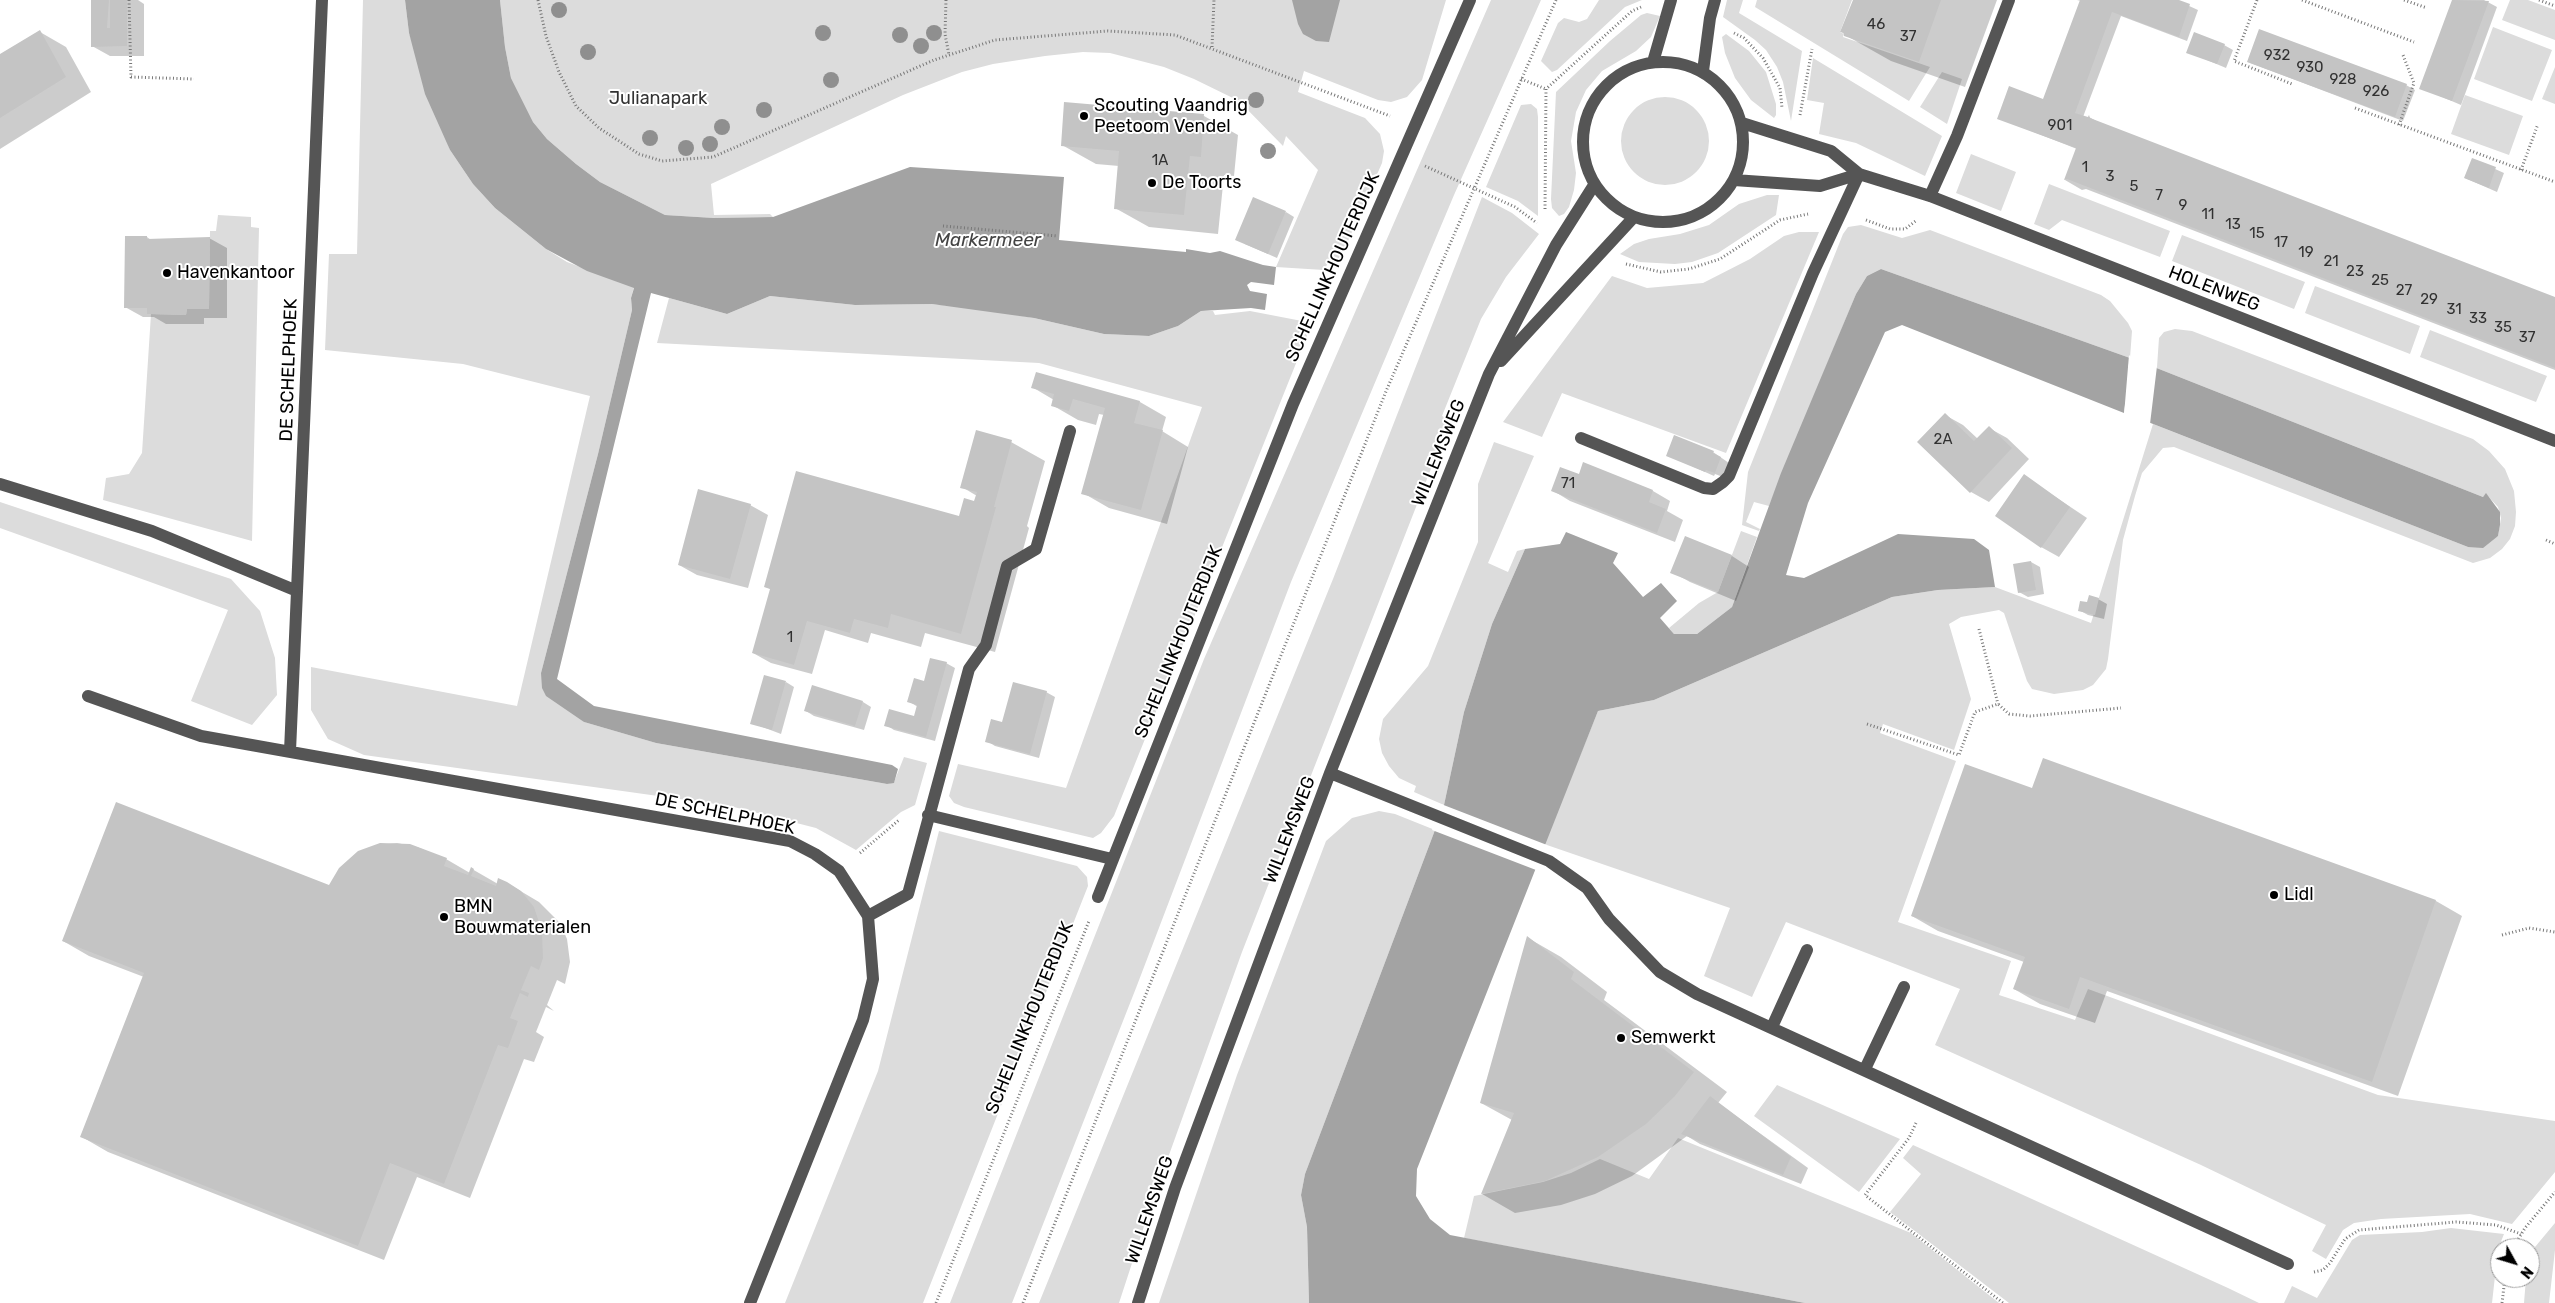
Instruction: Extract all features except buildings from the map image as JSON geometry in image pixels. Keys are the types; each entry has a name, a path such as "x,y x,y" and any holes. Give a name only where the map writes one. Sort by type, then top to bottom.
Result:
{"street":[{"name":"DE SCHELPHOEK","path":"290,751 322,0"},
{"name":"SCHELLINKHOUTERDIJK","path":"1098,897 1293,404 1470,0"},
{"path":"1653,62 1671,0"},
{"path":"1703,71 1715,0"},
{"path":"1930,196 1957,136 2009,0"},
{"path":"1653,62 1679,62 1703,71 1721,85 1730,96 1742,123 1744,152 1734,180 1716,203 1691,218 1662,223 1634,217 1611,204 1594,185 1584,160 1582,133 1590,107 1605,85 1627,69 1653,62"},
{"name":"HOLENWEG","path":"1742,123 1831,151 1859,174 1930,196 2555,441"},
{"path":"1734,180 1820,186 1859,174"},
{"path":"1581,438 1704,488 1713,489 1724,482 1730,476 1839,214 1859,174"},
{"name":"WILLEMSWEG","path":"1138,1303 1175,1188 1330,772 1489,374 1556,245 1594,185"},
{"name":"WILLEMSWEG","path":"1489,374 1634,217"},
{"path":"868,916 908,894 968,669 986,645 1007,566 1036,549 1070,430"},
{"path":"0,484 152,531 297,591"},
{"name":"DE SCHELPHOEK","path":"88,696 201,736 790,841 815,854 839,871 868,916 873,979 863,1020 750,1303"},
{"path":"1330,772 1549,861 1587,888 1609,919 1660,972 1697,994 1866,1069 2288,1264"},
{"path":"928,815 1112,859"},
{"path":"1772,1027 1807,950"},
{"path":"1866,1069 1904,987"}],"path":[{"path":"129,0 131,77 194,79"},
{"path":"538,0 546,36 559,72 576,106 599,128 639,154 662,161 713,157 817,110 949,55 995,40 1108,32 1175,35 1212,47 1415,126"},
{"path":"946,0 946,34 949,55"},
{"path":"1212,47 1214,0"},
{"path":"1023,1303 1386,389 1556,0"},
{"path":"2258,0 2234,61 2292,84"},
{"path":"2302,0 2414,42"},
{"path":"2404,0 2427,8"},
{"path":"2539,0 2555,6"},
{"path":"1801,122 1800,115 1812,49"},
{"path":"2399,125 2414,83 2403,55"},
{"path":"1522,79 1546,89"},
{"path":"2355,108 2555,182"},
{"path":"2521,170 2538,124"},
{"path":"1419,163 1515,207 1544,229"},
{"path":"1625,264 1661,272 1689,268 1720,259 1780,220 1808,214 1839,214 1890,229 1906,229 1915,223 1930,196"},
{"path":"943,226 1058,236"},
{"path":"2546,540 2555,544"},
{"path":"1978,629 1998,704 2009,714 2030,716 2121,708"},
{"path":"1867,724 1958,755 1975,712 1998,704"},
{"path":"839,871 910,811 928,815"},
{"name":"SCHELLINKHOUTERDIJK","path":"936,1303 1098,897"},
{"path":"2502,935 2529,928 2555,932"},
{"path":"1929,1098 1909,1138 1865,1195 2003,1303"},
{"path":"2519,1238 2555,1192"},
{"path":"2288,1264 2316,1272 2323,1270 2330,1263 2345,1239 2352,1233 2366,1229 2456,1222 2496,1225 2521,1234"},
{"path":"2502,1303 2504,1288"}],"green space":[{"path":"363,0 405,0 409,33 450,150 473,184 495,208 546,249 567,262 634,287 631,298 632,310 598,454 541,673 584,722 656,743 887,784 894,782 904,757 927,763 915,805 901,812 856,850 816,828 730,806 364,755 328,739 311,710 311,667 517,706 590,396 463,364 325,350 329,254 357,254"},
{"name":"Julianapark","path":"500,0 1446,0 1422,80 1407,97 1391,102 1378,100 1304,71 1298,92 1365,118 1380,134 1384,151 1382,163 1338,264 1328,263 1324,270 1276,267 1318,170 1286,136 1283,146 1239,101 1194,79 1164,67 1110,53 1083,52 1045,56 993,64 962,72 903,95 711,184 714,215 770,214 773,217 714,218 665,215 600,182 547,139 533,122 511,78 505,47"},
{"path":"1491,0 1541,0 1454,195 1291,582 1136,988 1012,1303 950,1303 1204,659"},
{"path":"1599,0 1642,0 1625,7 1557,70 1552,72 1541,61 1558,23 1564,18 1579,22 1587,19"},
{"path":"1727,0 1743,0 1739,13 1802,51 1791,121 1783,82 1777,67 1766,50 1723,17"},
{"path":"1757,0 1852,0 1840,32 1844,34 1843,37 1930,67 1909,101 1755,7"},
{"path":"2510,0 2528,0 2555,10 2555,40 2502,20"},
{"path":"1647,13 1660,16 1651,37 1636,51 1602,71 1586,90 1576,112 1571,141 1576,173 1574,190 1569,207 1564,214 1559,216 1552,208 1551,199 1556,92 1610,41 1641,15"},
{"path":"2493,27 2552,50 2532,101 2474,79"},
{"path":"1726,34 1749,51 1766,72 1776,104 1776,115 1774,118 1751,100 1735,78 1725,53 1722,37"},
{"path":"1813,58 1942,136 1925,176 1856,143 1819,134 1824,103 1807,100"},
{"path":"2555,67 2555,104 2542,99"},
{"path":"1942,72 1962,79 1947,124 1920,107"},
{"path":"2465,95 2523,116 2509,155 2451,134"},
{"path":"1665,97 1682,101 1696,110 1705,124 1709,141 1705,158 1696,172 1682,181 1665,185 1648,181 1634,172 1625,158 1621,141 1625,124 1634,110 1648,101"},
{"path":"1531,104 1537,109 1538,117 1538,216 1518,201 1486,187 1521,105"},
{"path":"1971,154 2016,172 2001,211 1956,193"},
{"path":"2049,184 2170,231 2160,257 2062,220 2049,230 2034,224"},
{"path":"1767,195 1779,195 1776,215 1718,253 1692,262 1675,264 1639,262 1620,254 1634,244 1649,239 1680,234 1709,225 1739,204"},
{"path":"1482,197 1512,213 1539,234 1506,277 1481,319 1442,416 1450,420 1242,952 1151,1205 1119,1303 1039,1303 1333,579"},
{"path":"218,215 251,217 251,227 259,228 252,541 103,500 106,478 129,474 142,453 151,314 186,315 187,309 209,308 210,231 216,231"},
{"path":"1861,225 1902,238 1930,230 2101,295 2110,301 2128,323 2132,331 2130,358 1881,269 1867,276 1856,294 1769,506 1754,502 1746,522 1760,529 1759,531 1742,525 1748,472 1843,234 1848,227"},
{"path":"1799,232 1819,232 1726,453 1562,393 1542,437 1503,422 1612,276 1647,288 1703,283 1750,259 1784,236"},
{"path":"2182,235 2305,282 2294,309 2172,261"},
{"path":"2315,286 2420,326 2410,354 2305,313"},
{"path":"770,296 855,305 932,304 982,309 1034,318 1104,334 1149,336 1178,326 1201,311 1213,311 1215,315 1250,311 1302,321 1307,336 1114,816 1101,833 1093,838 964,807 954,803 949,796 958,764 1066,788 1202,407 1039,363 657,343 669,298 727,314"},
{"path":"2175,329 2192,331 2473,439 2489,451 2505,469 2514,491 2515,526 2510,539 2502,549 2490,558 2473,563 2174,447 2163,448 2142,473 2135,496 2123,540 2106,669 2093,685 2083,690 2054,694 2032,689 2027,681 2004,613 1999,610 1961,617 1949,624 1971,699 1954,750 1883,724 1880,733 1956,761 1898,922 2011,961 1999,995 2075,1020 2088,989 2378,1095 2555,1121 2555,1172 2512,1224 2470,1214 2381,1219 2354,1223 2343,1230 2326,1259 2312,1251 2326,1225 2201,1165 1935,1045 1960,989 1786,922 1752,997 1704,976 1730,908 1544,844 1598,711 1654,700 1892,597 1938,590 1995,587 2091,623 2153,424 2468,547 2498,536 2501,518 2498,507 2486,494 2483,497 2154,367 2157,367 2159,338 2164,332"},
{"path":"2430,330 2547,376 2536,402 2420,357"},
{"path":"1494,442 1534,456 1488,563 1508,572 1517,551 1525,549 1492,624 1464,712 1444,805 1414,792 1416,786 1399,778 1389,766 1382,753 1379,739 1383,719 1428,666 1478,542 1478,484"},
{"path":"0,502 231,579 260,611 275,658 277,695 252,725 191,701 228,610 0,528"},
{"path":"1741,531 1757,537 1732,607 1697,634 1674,634 1669,628 1699,603 1718,592"},
{"path":"1379,811 1395,814 1435,830 1305,1174 1301,1195 1307,1227 1309,1303 1159,1303 1237,1075 1326,841 1352,818"},
{"path":"939,831 1077,866 1087,877 1088,886 923,1303 785,1303 878,1071"},
{"path":"1777,1085 1900,1139 1859,1192 1754,1116"},
{"path":"1678,1138 1911,1233 1999,1303 1805,1303 1464,1238 1474,1196 1543,1182 1571,1173 1600,1159 1649,1179"},
{"path":"1913,1145 2259,1303 2009,1303 1890,1212 1921,1174 1903,1158"},
{"path":"2555,1223 2555,1250 2549,1303 2524,1303 2525,1288 2540,1288 2540,1241"},
{"path":"2451,1228 2504,1234 2502,1238 2490,1238 2490,1288 2494,1288 2492,1303 2284,1303 2292,1286 2317,1298 2352,1240 2360,1235 2422,1232"}],"water":[{"name":"Markermeer","path":"405,0 500,0 505,47 511,78 533,122 547,139 600,182 665,215 714,218 773,217 910,167 1064,177 1059,240 1186,252 1186,249 1210,253 1220,251 1263,265 1276,267 1274,285 1251,282 1247,285 1250,291 1267,294 1265,310 1251,308 1201,311 1178,326 1149,336 1104,334 1034,318 932,304 855,305 770,296 727,314 651,293 557,679 594,706 892,765 898,769 894,783 887,784 656,743 584,722 546,696 542,688 541,673 598,454 632,310 631,298 634,288 587,271 546,249 495,208 473,184 450,150 425,94 409,33"},
{"path":"1292,0 1340,0 1329,42 1316,41 1303,34 1298,24"},
{"path":"1881,269 2130,358 2128,369 2153,372 2154,367 2483,497 2486,493 2500,512 2498,536 2483,548 2468,547 2148,422 2149,408 2125,405 2124,413 1902,325 1885,332 1808,503 1786,575 1804,578 1898,534 1974,539 1989,550 1995,587 1938,590 1892,597 1654,700 1598,711 1417,1169 1416,1196 1430,1219 1450,1235 1805,1303 1309,1303 1307,1227 1301,1195 1305,1174 1444,805 1464,712 1492,624 1525,549 1560,544 1566,532 1618,553 1613,563 1643,597 1661,583 1677,601 1660,618 1674,634 1697,634 1732,607 1781,473 1856,294 1867,276"}],"pier":[{"path":"2129,355 2132,358 2131,367 2151,370 2153,365 2157,366 2150,424 2145,423 2146,410 2127,408 2124,415"},
{"path":"1441,804 1547,845 1536,870 1432,830"}],"place":[{"name":"Scouting Vaandrig Peetoom Vendel","path":"1084,116"},
{"name":"De Toorts","path":"1152,183"},
{"name":"Havenkantoor","path":"167,273"},
{"name":"Lidl","path":"2274,895"},
{"name":"BMN Bouwmaterialen","path":"444,917"},
{"name":"Semwerkt","path":"1621,1038"}]}
